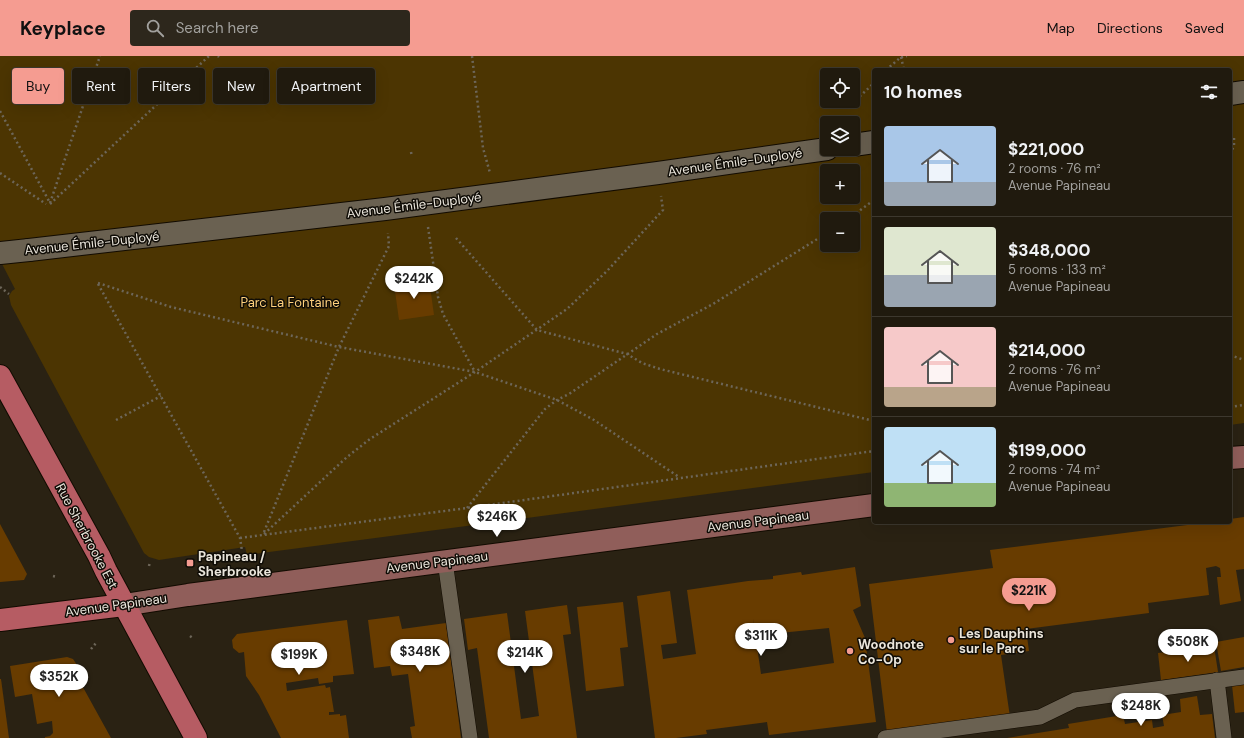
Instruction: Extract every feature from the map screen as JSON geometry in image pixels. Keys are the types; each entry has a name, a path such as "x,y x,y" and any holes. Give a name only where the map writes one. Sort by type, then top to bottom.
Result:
{"main road":[{"name":"Rue Sherbrooke Est","path":"0,376 99,556 196,738"},
{"path":"1232,458 1244,457"},
{"name":"Avenue Papineau","path":"0,620 872,506"}],"street":[{"path":"1232,94 1244,92"},
{"path":"860,144 872,142"},
{"name":"Avenue Émile-Duployé","path":"0,253 385,209 820,150"}],"lane":[{"path":"445,561 470,738"},
{"path":"885,738 1040,717 1075,700 1244,677"},
{"path":"1217,680 1224,738"}],"path":[{"path":"50,204 100,56"},
{"path":"50,204 209,56"},
{"path":"472,56 483,148 490,172 493,195"},
{"path":"888,68 901,56 907,56"},
{"path":"901,56 904,68"},
{"path":"860,96 872,85"},
{"path":"0,111 50,204"},
{"path":"1232,150 1234,146 1234,136"},
{"path":"411,152 412,157"},
{"path":"0,173 46,204"},
{"path":"858,212 872,201"},
{"path":"263,534 347,457 370,439 475,372 567,309 601,277 663,210"},
{"path":"428,222 438,297 443,314 475,372"},
{"path":"456,238 537,330 627,354 642,364 660,370 872,421"},
{"path":"467,508 545,408 556,400 569,394 657,334 713,304 820,238"},
{"path":"263,534 339,347 389,246"},
{"path":"242,551 240,538 98,283 171,306 339,347 475,372 556,400 594,420 680,478"},
{"path":"0,287 9,294"},
{"path":"1232,356 1244,360"},
{"path":"116,420 161,396"},
{"path":"1232,407 1244,405"},
{"path":"240,538 872,451"},
{"path":"149,566 150,562"},
{"path":"52,576 57,577"},
{"path":"190,636 194,639"},
{"path":"91,648 96,643"}],"green space":[{"name":"Parc La Fontaine","path":"0,56 1244,56 1244,423 1232,425 1232,68 872,68 872,472 247,555 245,547 159,560 149,557 144,553 11,305 9,296 15,289 0,260"}],"building":[{"path":"429,279 434,315 399,320 394,284"},
{"name":"Les Dauphins sur le Parc","path":"1244,517 1244,569 1236,570 1241,601 1220,605 1217,577 1221,577 1220,568 1216,566 1206,568 1209,595 1148,603 1149,613 1026,629 1029,651 1001,655 1010,717 887,733 869,584 993,568 990,550 1195,524 1232,524 1232,519"},
{"path":"0,524 27,574 24,580 0,582"},
{"path":"855,567 861,606 853,610 865,638 876,722 769,735 767,722 706,730 707,734 676,738 655,738 637,596 670,591 677,643 661,645 663,659 696,654 687,590 773,579 773,576 801,572 802,575","holes":["753,619 757,639 781,636 780,633 829,628 834,663 761,674"]},
{"path":"623,602 628,647 620,648 624,686 586,691 577,607"},
{"path":"567,605 571,634 563,635 577,738 489,738 477,648 468,650 464,619 507,613 521,719 539,716 525,611"},
{"path":"399,616 402,629 446,623 461,738 412,738 410,727 415,726 408,674 392,676 390,666 374,668 368,620"},
{"path":"347,620 354,674 333,676 333,682 319,684 318,678 286,683 287,691 325,685 326,688 330,687 334,712 329,712 329,715 346,715 349,738 281,738 259,695 246,676 244,652 239,653 233,648 232,640 237,634"},
{"path":"1244,637 1244,667 1221,671 1216,642"},
{"path":"1214,646 1218,672 1161,680 1158,653"},
{"path":"67,657 73,659 77,665 74,671 111,738 45,738 53,733 52,721 37,724 32,694 15,697 10,666"},
{"path":"1,679 9,738 0,738"},
{"path":"1244,683 1244,712 1235,713 1232,685"},
{"path":"1197,696 1200,715 1212,714 1215,738 1007,738 1069,728 1068,724 1123,715 1125,724 1152,720 1153,728 1164,726 1162,715 1181,712 1180,699"}],"place":[{"name":"Papineau / Sherbrooke","path":"190,563"},
{"name":"Les Dauphins sur le Parc","path":"951,640"},
{"name":"Woodnote Co-Op","path":"850,651"}]}
